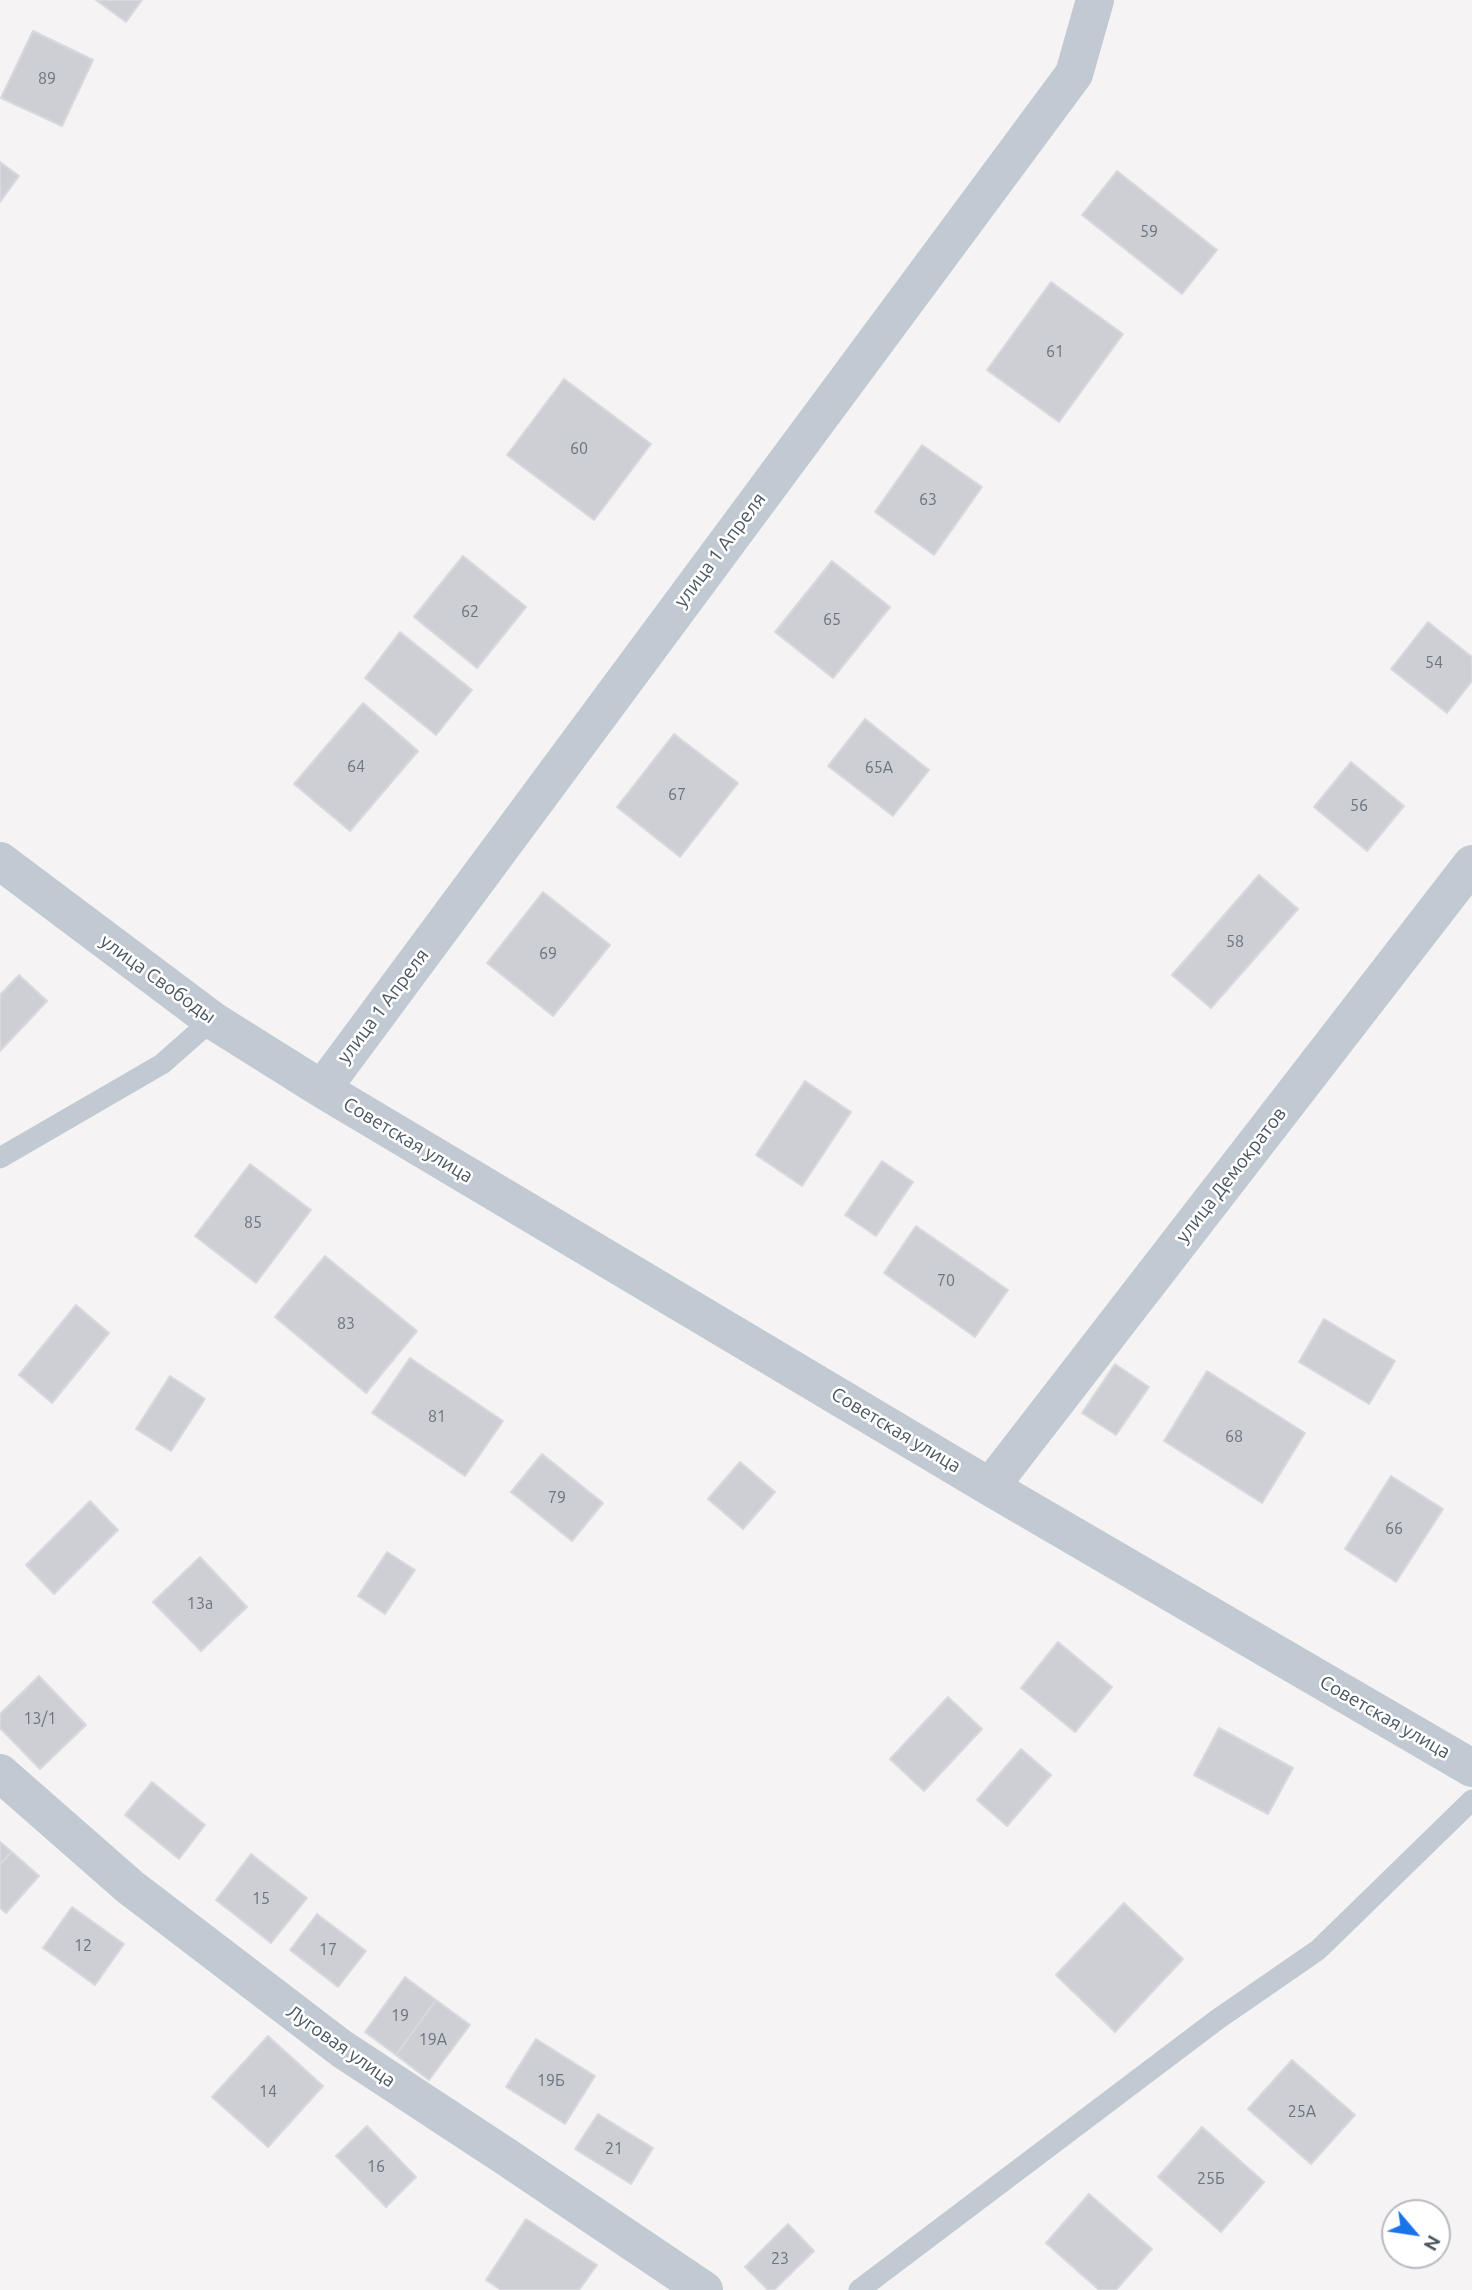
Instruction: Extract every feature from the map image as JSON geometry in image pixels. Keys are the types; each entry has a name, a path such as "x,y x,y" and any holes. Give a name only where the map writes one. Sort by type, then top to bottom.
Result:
{"street":[{"name":"улица 1 Апреля","path":"322,1089 1074,74 1095,0"},
{"name":"улица Свободы","path":"0,861 212,1020 322,1089"},
{"name":"улица Демократов","path":"990,1487 1472,864"},
{"name":"Советская улица","path":"322,1089 990,1487 1472,1768"},
{"name":"Луговая улица","path":"0,1773 130,1887 342,2049 704,2290"}],"lane":[{"path":"0,1158 162,1064 212,1020"},
{"path":"859,2290 1219,2019 1318,1950 1472,1800"}],"building":[{"path":"96,0 142,0 126,22"},
{"path":"33,31 93,60 62,126 1,98"},
{"path":"0,162 19,176 0,202"},
{"path":"1117,171 1217,250 1182,294 1082,215"},
{"path":"1051,282 1123,334 1059,422 987,370"},
{"path":"564,379 651,444 594,520 507,455"},
{"path":"922,445 982,487 934,555 875,512"},
{"path":"463,556 526,607 477,668 414,617"},
{"path":"832,561 890,607 833,678 775,632"},
{"path":"1428,622 1472,657 1472,681 1447,713 1391,669"},
{"path":"400,632 472,690 436,735 365,678"},
{"path":"363,703 418,751 350,831 294,784"},
{"path":"865,719 929,770 893,816 828,766"},
{"path":"674,734 738,783 680,857 617,807"},
{"path":"1351,762 1404,806 1367,851 1314,807"},
{"path":"1259,875 1298,909 1211,1008 1172,975"},
{"path":"543,892 610,945 553,1016 487,963"},
{"path":"19,975 47,1001 0,1051 0,995"},
{"path":"805,1081 851,1112 802,1186 756,1155"},
{"path":"882,1161 913,1182 876,1236 845,1215"},
{"path":"250,1164 311,1210 256,1283 195,1236"},
{"path":"916,1226 1008,1290 975,1337 884,1273"},
{"path":"325,1256 417,1331 366,1393 275,1317"},
{"path":"76,1305 109,1333 52,1403 19,1375"},
{"path":"1324,1319 1395,1361 1369,1404 1299,1362"},
{"path":"410,1358 503,1421 465,1476 372,1413"},
{"path":"1115,1364 1149,1387 1116,1435 1082,1413"},
{"path":"1207,1371 1305,1433 1262,1503 1164,1441"},
{"path":"170,1376 205,1399 171,1451 136,1429"},
{"path":"542,1454 603,1503 572,1541 511,1492"},
{"path":"740,1462 775,1492 743,1529 708,1499"},
{"path":"1391,1476 1443,1509 1396,1582 1345,1549"},
{"path":"90,1501 118,1530 54,1594 26,1565"},
{"path":"387,1552 415,1570 385,1614 358,1596"},
{"path":"200,1557 247,1607 201,1651 153,1602"},
{"path":"1058,1642 1112,1687 1075,1732 1021,1688"},
{"path":"39,1676 86,1725 40,1769 0,1728 0,1714"},
{"path":"948,1697 982,1729 924,1791 890,1759"},
{"path":"1219,1728 1293,1768 1268,1814 1194,1775"},
{"path":"1021,1749 1051,1775 1007,1826 977,1800"},
{"path":"152,1782 205,1825 179,1859 125,1815"},
{"path":"0,1842 12,1852 0,1864"},
{"path":"12,1852 39,1876 6,1913 0,1908 0,1864"},
{"path":"251,1854 307,1898 271,1943 216,1900"},
{"path":"1124,1903 1183,1959 1115,2032 1056,1975"},
{"path":"72,1907 124,1944 95,1985 43,1948"},
{"path":"317,1914 366,1951 338,1987 290,1950"},
{"path":"405,1977 436,2000 396,2055 365,2032"},
{"path":"436,2000 470,2025 429,2080 396,2055"},
{"path":"268,2036 323,2086 268,2147 212,2097"},
{"path":"536,2039 595,2076 565,2124 506,2087"},
{"path":"1292,2060 1355,2115 1311,2164 1248,2109"},
{"path":"598,2114 653,2148 631,2184 575,2149"},
{"path":"367,2126 416,2177 386,2207 336,2156"},
{"path":"1202,2127 1264,2182 1221,2232 1158,2177"},
{"path":"1089,2194 1152,2249 1116,2290 1099,2290 1046,2243"},
{"path":"526,2219 597,2265 579,2290 501,2290 486,2280"},
{"path":"788,2224 814,2251 774,2290 768,2290 745,2267"}]}
